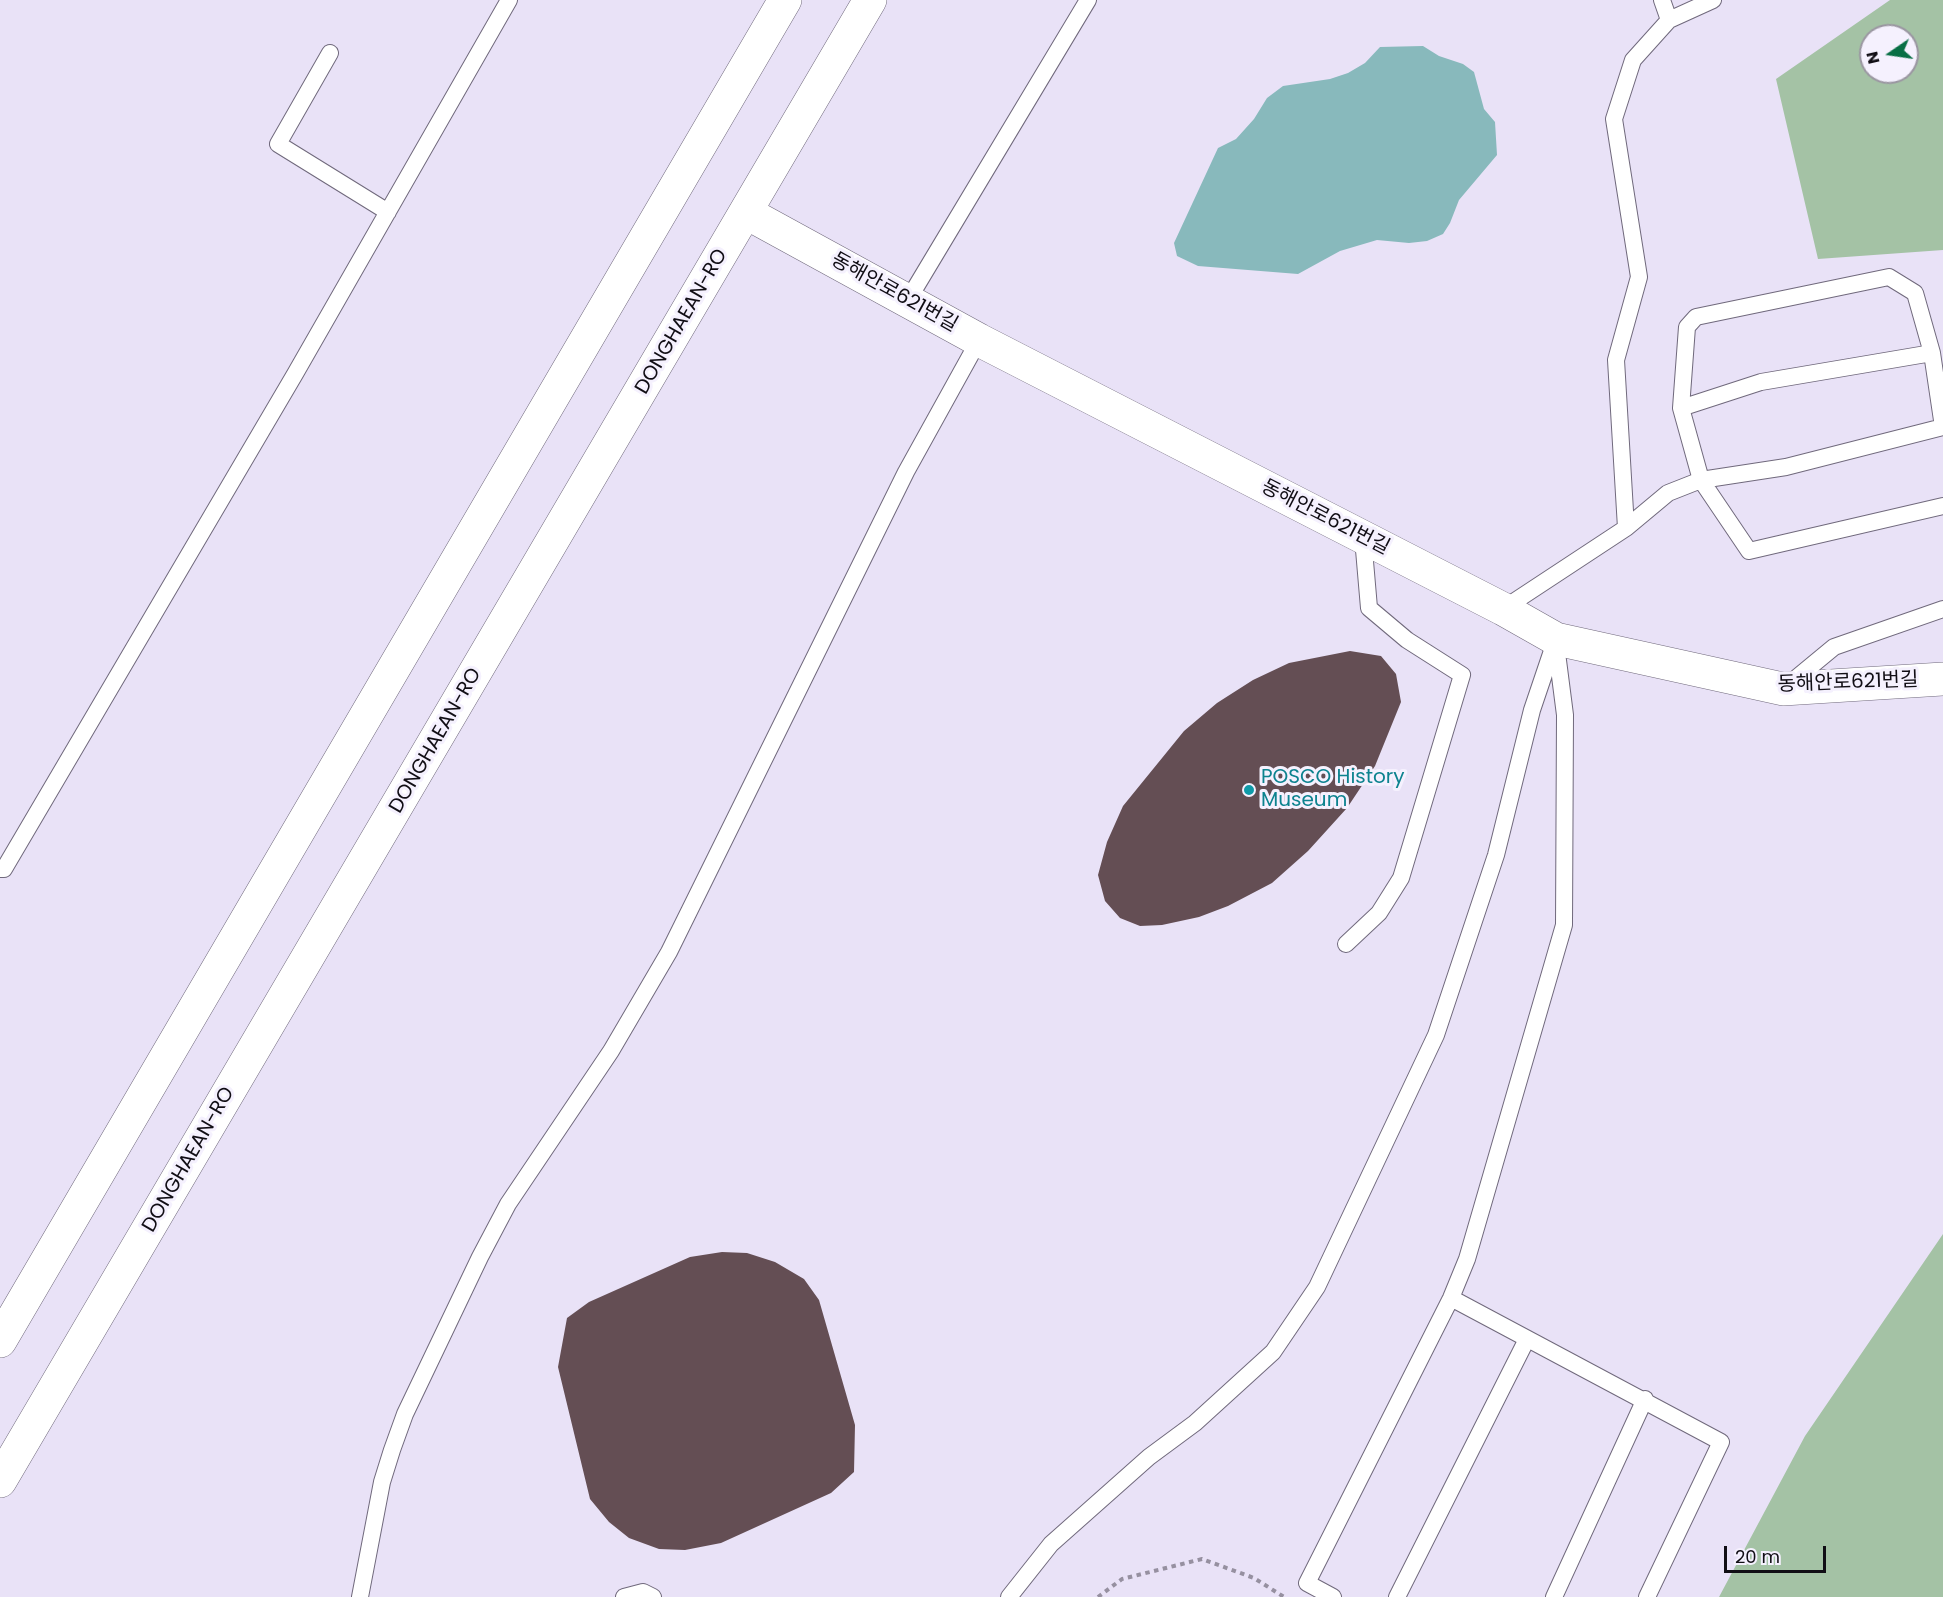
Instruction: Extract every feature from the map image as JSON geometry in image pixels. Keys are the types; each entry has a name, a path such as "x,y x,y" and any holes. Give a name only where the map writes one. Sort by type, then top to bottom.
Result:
{"main road":[{"path":"0,1341 786,0"},
{"name":"DONGHAEAN-RO","path":"0,1481 747,213 870,0"},
{"name":"동해안로621번길","path":"747,213 979,340 1503,609 1556,639 1783,689 1943,679"}],"lane":[{"path":"0,869 4,869 388,212 509,0"},
{"path":"908,300 1088,0"},
{"path":"1662,0 1669,20"},
{"path":"1626,528 1616,360 1639,277 1614,119 1633,60 1669,20 1713,0"},
{"path":"330,53 278,144 388,212"},
{"path":"1503,609 1626,528 1668,493 1701,480 1786,467 1943,427 1932,353 1915,293 1889,277 1696,317 1687,327 1681,408 1701,480 1749,551 1943,506"},
{"path":"360,1597 382,1482 392,1450 405,1414 480,1257 508,1204 611,1051 669,952 906,472 979,340"},
{"path":"1681,408 1761,382 1932,353"},
{"path":"1346,944 1379,913 1401,878 1462,675 1407,640 1368,608 1363,538"},
{"path":"1783,689 1834,646 1943,609"},
{"path":"1334,1597 1307,1583 1451,1298 1467,1259 1564,925 1564,715 1556,639"},
{"path":"1009,1597 1051,1544 1149,1457 1196,1423 1273,1352 1317,1287 1436,1035 1496,855 1532,710 1556,639"},
{"path":"1451,1298 1645,1399 1721,1442 1647,1597"},
{"path":"1397,1597 1527,1339"},
{"path":"1554,1597 1645,1399"},
{"path":"624,1597 643,1592 653,1597"}],"path":[{"path":"1098,1597 1122,1579 1202,1559 1254,1578 1285,1597"}],"shaded area":[{"path":"1890,0 1943,0 1943,250 1818,259 1776,79"},
{"path":"1423,46 1439,56 1463,64 1474,72 1484,109 1495,122 1497,155 1459,200 1443,234 1427,241 1409,243 1377,240 1340,251 1298,274 1198,266 1177,256 1174,243 1218,148 1236,139 1254,119 1267,98 1283,86 1330,79 1348,73 1365,63 1380,47"},
{"path":"1943,1234 1943,1597 1719,1597 1805,1436"}],"building":[{"path":"1350,651 1381,656 1396,674 1401,702 1375,766 1347,808 1308,851 1272,883 1228,906 1199,917 1162,925 1140,926 1120,918 1105,901 1098,875 1107,842 1123,806 1184,731 1217,703 1253,680 1289,663"},
{"path":"722,1252 747,1253 775,1262 804,1279 819,1300 855,1425 854,1472 831,1493 721,1543 685,1550 659,1549 629,1538 609,1522 590,1499 558,1367 567,1318 589,1302 690,1257"}],"place":[{"name":"POSCO History Museum","path":"1249,790"}]}
